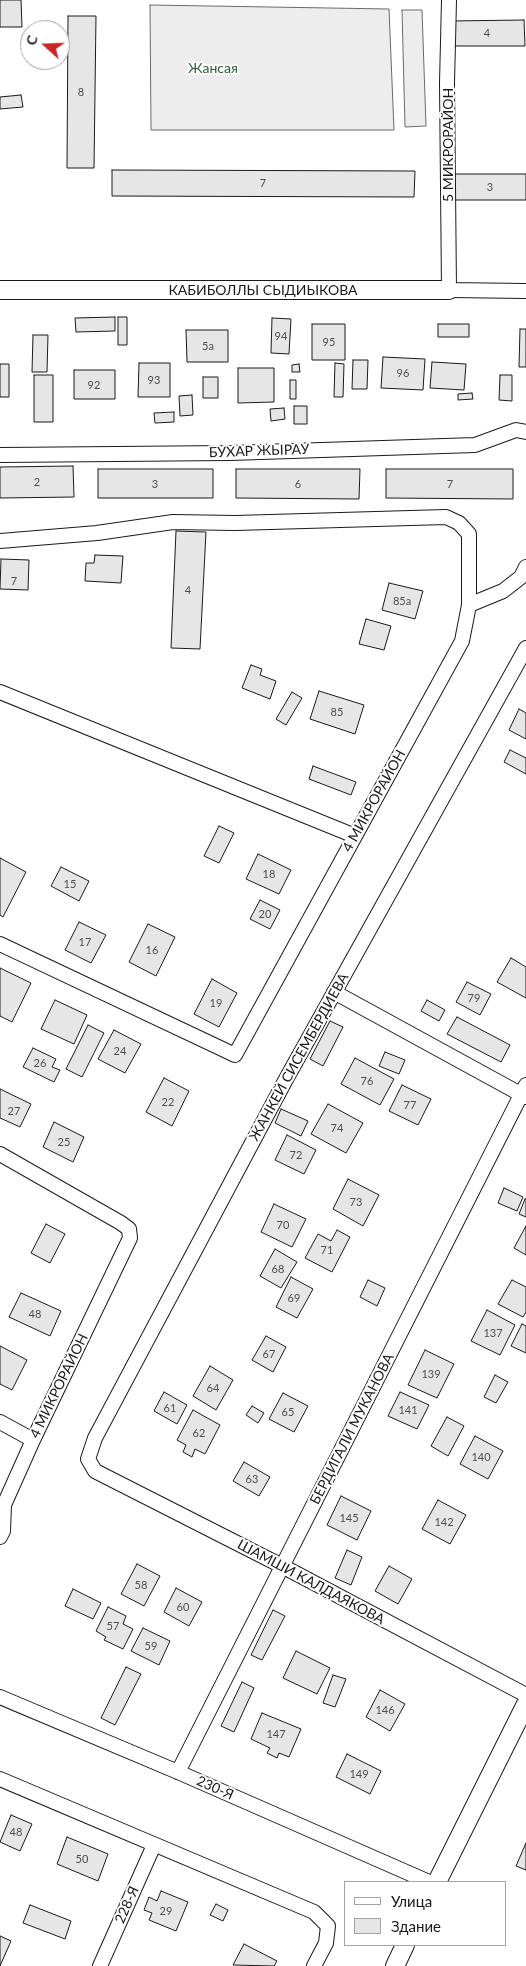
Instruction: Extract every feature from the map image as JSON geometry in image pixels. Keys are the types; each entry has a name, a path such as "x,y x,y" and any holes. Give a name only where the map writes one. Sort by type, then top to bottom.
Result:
{"street":[{"name":"5 МИКРОРАЙОН","path":"448,290 447,83 449,0"},
{"name":"КАБИБОЛЛЫ СЫДИЫКОВА","path":"0,290 526,291"},
{"name":"БУХАР ЖЫРАУ","path":"0,455 230,453 475,445 521,431"},
{"name":"4 МИКРОРАЙОН","path":"0,541 97,533 173,522 446,517 460,522 469,534 468,605 462,640 236,1055 0,944"},
{"path":"468,605 503,592 521,576 526,567"},
{"name":"ЖАНКЕЙ СИСЕМБЕРДИЕВА","path":"95,1470 88,1459 95,1438 334,992 526,648"},
{"path":"0,692 355,836"},
{"path":"334,992 524,1092"},
{"name":"БЕРДИГАЛИ МУКАНОВА","path":"178,1772 524,1092"},
{"name":"4 МИКРОРАЙОН","path":"0,1154 121,1223 129,1229 130,1238 33,1440 4,1506 3,1531 0,1538"},
{"path":"0,1422 33,1440"},
{"name":"ШАМШИ КАЛДАЯКОВА","path":"95,1470 526,1695"},
{"name":"230-Я","path":"0,1697 178,1772 427,1881"},
{"path":"438,1881 526,1704"},
{"path":"0,1779 314,1912 328,1926 326,1943 314,1966"},
{"name":"228-Я","path":"100,1966 154,1845"},
{"path":"395,1966 405,1946"}],"shaded area":[{"name":"Жансая","path":"150,5 389,9 394,130 151,130"},
{"path":"402,10 422,10 426,126 405,127"}],"building":[{"path":"0,0 21,0 20,27 0,27"},
{"path":"68,16 96,16 94,168 67,168 68,70 70,70 70,20 68,20"},
{"path":"524,20 525,46 450,46 450,21"},
{"path":"21,95 23,107 0,109 0,97"},
{"path":"112,170 415,171 414,197 112,196"},
{"path":"454,174 526,174 526,200 454,200"},
{"path":"115,317 115,331 76,332 75,318"},
{"path":"118,317 127,317 127,345 118,345"},
{"path":"272,318 291,319 289,354 271,353"},
{"path":"312,324 345,324 345,360 312,360"},
{"path":"438,324 469,324 469,337 438,337"},
{"path":"520,329 526,329 526,367 519,367"},
{"path":"186,330 228,330 228,362 187,362"},
{"path":"33,335 48,335 47,372 32,372"},
{"path":"383,357 425,359 423,390 381,388"},
{"path":"353,360 368,360 367,389 352,389"},
{"path":"432,362 466,364 464,390 430,388"},
{"path":"139,363 170,363 170,397 138,397"},
{"path":"335,363 344,364 343,397 334,397"},
{"path":"0,364 9,364 9,397 0,397"},
{"path":"299,364 300,372 292,372 292,365"},
{"path":"238,368 274,368 274,402 238,403"},
{"path":"74,370 115,370 115,399 74,399"},
{"path":"34,375 53,375 53,422 34,422"},
{"path":"500,375 512,375 512,401 499,400"},
{"path":"203,377 218,377 218,398 203,398"},
{"path":"290,380 296,380 296,399 290,399"},
{"path":"472,393 473,399 458,400 458,394"},
{"path":"192,395 193,415 180,416 179,396"},
{"path":"294,406 307,406 307,424 294,424"},
{"path":"284,408 285,419 271,421 270,409"},
{"path":"174,412 174,422 155,423 154,413"},
{"path":"73,466 74,497 0,498 0,467"},
{"path":"98,469 213,469 213,498 98,498"},
{"path":"236,469 360,469 359,499 236,498"},
{"path":"386,469 513,469 513,499 386,498"},
{"path":"176,531 206,532 200,649 171,648"},
{"path":"95,555 123,556 121,583 85,581 86,563 94,563"},
{"path":"1,559 29,560 28,590 0,589"},
{"path":"389,583 423,591 415,619 382,610"},
{"path":"366,619 391,626 384,650 359,644"},
{"path":"251,665 262,669 260,675 276,681 270,699 242,688"},
{"path":"319,691 364,705 355,734 310,719"},
{"path":"292,692 302,698 286,725 276,719"},
{"path":"519,709 526,713 526,739 509,730"},
{"path":"510,750 526,758 526,774 504,762"},
{"path":"313,766 356,782 351,795 309,779"},
{"path":"219,826 234,833 219,863 204,856"},
{"path":"258,854 291,870 279,894 246,879"},
{"path":"0,858 26,872 3,917 0,915"},
{"path":"61,867 89,881 79,901 51,886"},
{"path":"260,900 280,910 270,929 250,919"},
{"path":"79,922 106,935 91,963 65,950"},
{"path":"148,924 175,937 156,976 129,962"},
{"path":"511,958 526,967 526,998 497,982"},
{"path":"0,968 31,983 12,1022 0,1016"},
{"path":"212,979 237,993 219,1027 194,1014"},
{"path":"467,982 491,994 480,1015 456,1002"},
{"path":"55,1000 87,1015 74,1044 41,1029"},
{"path":"427,1000 445,1010 439,1021 421,1011"},
{"path":"457,1017 510,1045 501,1062 447,1034"},
{"path":"330,1021 343,1027 323,1066 310,1059"},
{"path":"88,1025 104,1033 82,1077 66,1069"},
{"path":"114,1030 141,1044 125,1073 98,1059"},
{"path":"33,1048 56,1059 52,1067 60,1070 54,1082 23,1067"},
{"path":"385,1052 405,1060 399,1074 379,1066"},
{"path":"355,1058 394,1079 380,1105 341,1084"},
{"path":"164,1078 189,1091 172,1126 146,1112"},
{"path":"402,1085 431,1099 418,1125 389,1111"},
{"path":"0,1089 31,1104 20,1127 0,1118"},
{"path":"328,1104 363,1123 346,1153 311,1134"},
{"path":"281,1109 308,1121 301,1136 275,1123"},
{"path":"54,1122 84,1137 73,1162 43,1147"},
{"path":"287,1135 316,1150 304,1174 275,1160"},
{"path":"348,1179 379,1195 363,1226 333,1209"},
{"path":"504,1188 523,1197 517,1211 498,1203"},
{"path":"526,1199 526,1217 519,1214"},
{"path":"274,1204 306,1219 292,1247 261,1232"},
{"path":"46,1224 65,1234 50,1263 31,1253"},
{"path":"526,1226 526,1255 514,1248"},
{"path":"337,1230 350,1237 332,1272 305,1258 318,1234 331,1241"},
{"path":"275,1249 297,1262 281,1288 260,1276"},
{"path":"291,1277 313,1289 297,1318 276,1307"},
{"path":"368,1280 385,1288 377,1306 360,1297"},
{"path":"512,1280 526,1287 526,1312 523,1317 498,1304"},
{"path":"21,1293 61,1311 50,1336 9,1317"},
{"path":"487,1310 515,1325 500,1355 471,1341"},
{"path":"522,1324 526,1326 526,1353 511,1346"},
{"path":"266,1336 286,1347 273,1372 252,1360"},
{"path":"0,1346 27,1360 12,1390 0,1384"},
{"path":"425,1350 454,1364 437,1398 408,1385"},
{"path":"210,1366 233,1380 216,1410 193,1396"},
{"path":"495,1375 508,1382 496,1403 484,1397"},
{"path":"164,1392 187,1405 177,1424 154,1411"},
{"path":"400,1392 429,1405 417,1429 388,1416"},
{"path":"283,1393 308,1406 294,1432 269,1419"},
{"path":"252,1406 264,1413 258,1423 246,1415"},
{"path":"193,1410 220,1425 205,1454 195,1449 192,1457 183,1452 186,1445 177,1440"},
{"path":"447,1417 464,1426 448,1456 431,1446"},
{"path":"475,1436 503,1451 488,1479 460,1464"},
{"path":"244,1462 270,1477 259,1496 233,1481"},
{"path":"341,1496 371,1511 357,1540 327,1525"},
{"path":"438,1500 466,1515 450,1544 422,1529"},
{"path":"347,1550 362,1557 351,1585 335,1578"},
{"path":"137,1564 160,1576 144,1606 121,1594"},
{"path":"389,1566 412,1579 398,1604 375,1591"},
{"path":"176,1588 202,1602 189,1626 164,1612"},
{"path":"73,1589 101,1603 93,1619 65,1606"},
{"path":"108,1607 126,1616 123,1624 133,1629 123,1649 104,1640 106,1637 96,1631"},
{"path":"273,1610 285,1616 262,1660 251,1655"},
{"path":"143,1628 170,1641 159,1665 131,1651"},
{"path":"296,1651 330,1668 317,1694 283,1678"},
{"path":"126,1667 141,1674 115,1725 101,1718"},
{"path":"333,1675 346,1679 335,1707 323,1703"},
{"path":"242,1682 254,1688 234,1732 221,1726"},
{"path":"380,1690 405,1704 390,1731 366,1717"},
{"path":"262,1713 301,1729 289,1757 279,1753 277,1758 267,1753 270,1748 251,1739"},
{"path":"347,1754 381,1771 370,1794 336,1777"},
{"path":"11,1815 32,1824 20,1851 0,1842"},
{"path":"67,1837 108,1854 98,1881 57,1864"},
{"path":"526,1843 526,1870 516,1866"},
{"path":"161,1891 188,1902 176,1931 149,1920 152,1913 144,1910 149,1897 157,1901"},
{"path":"216,1904 228,1910 223,1921 210,1915"},
{"path":"30,1905 71,1921 65,1939 23,1923"},
{"path":"0,1936 11,1941 0,1966"},
{"path":"244,1944 277,1961 274,1966 233,1965"}]}
